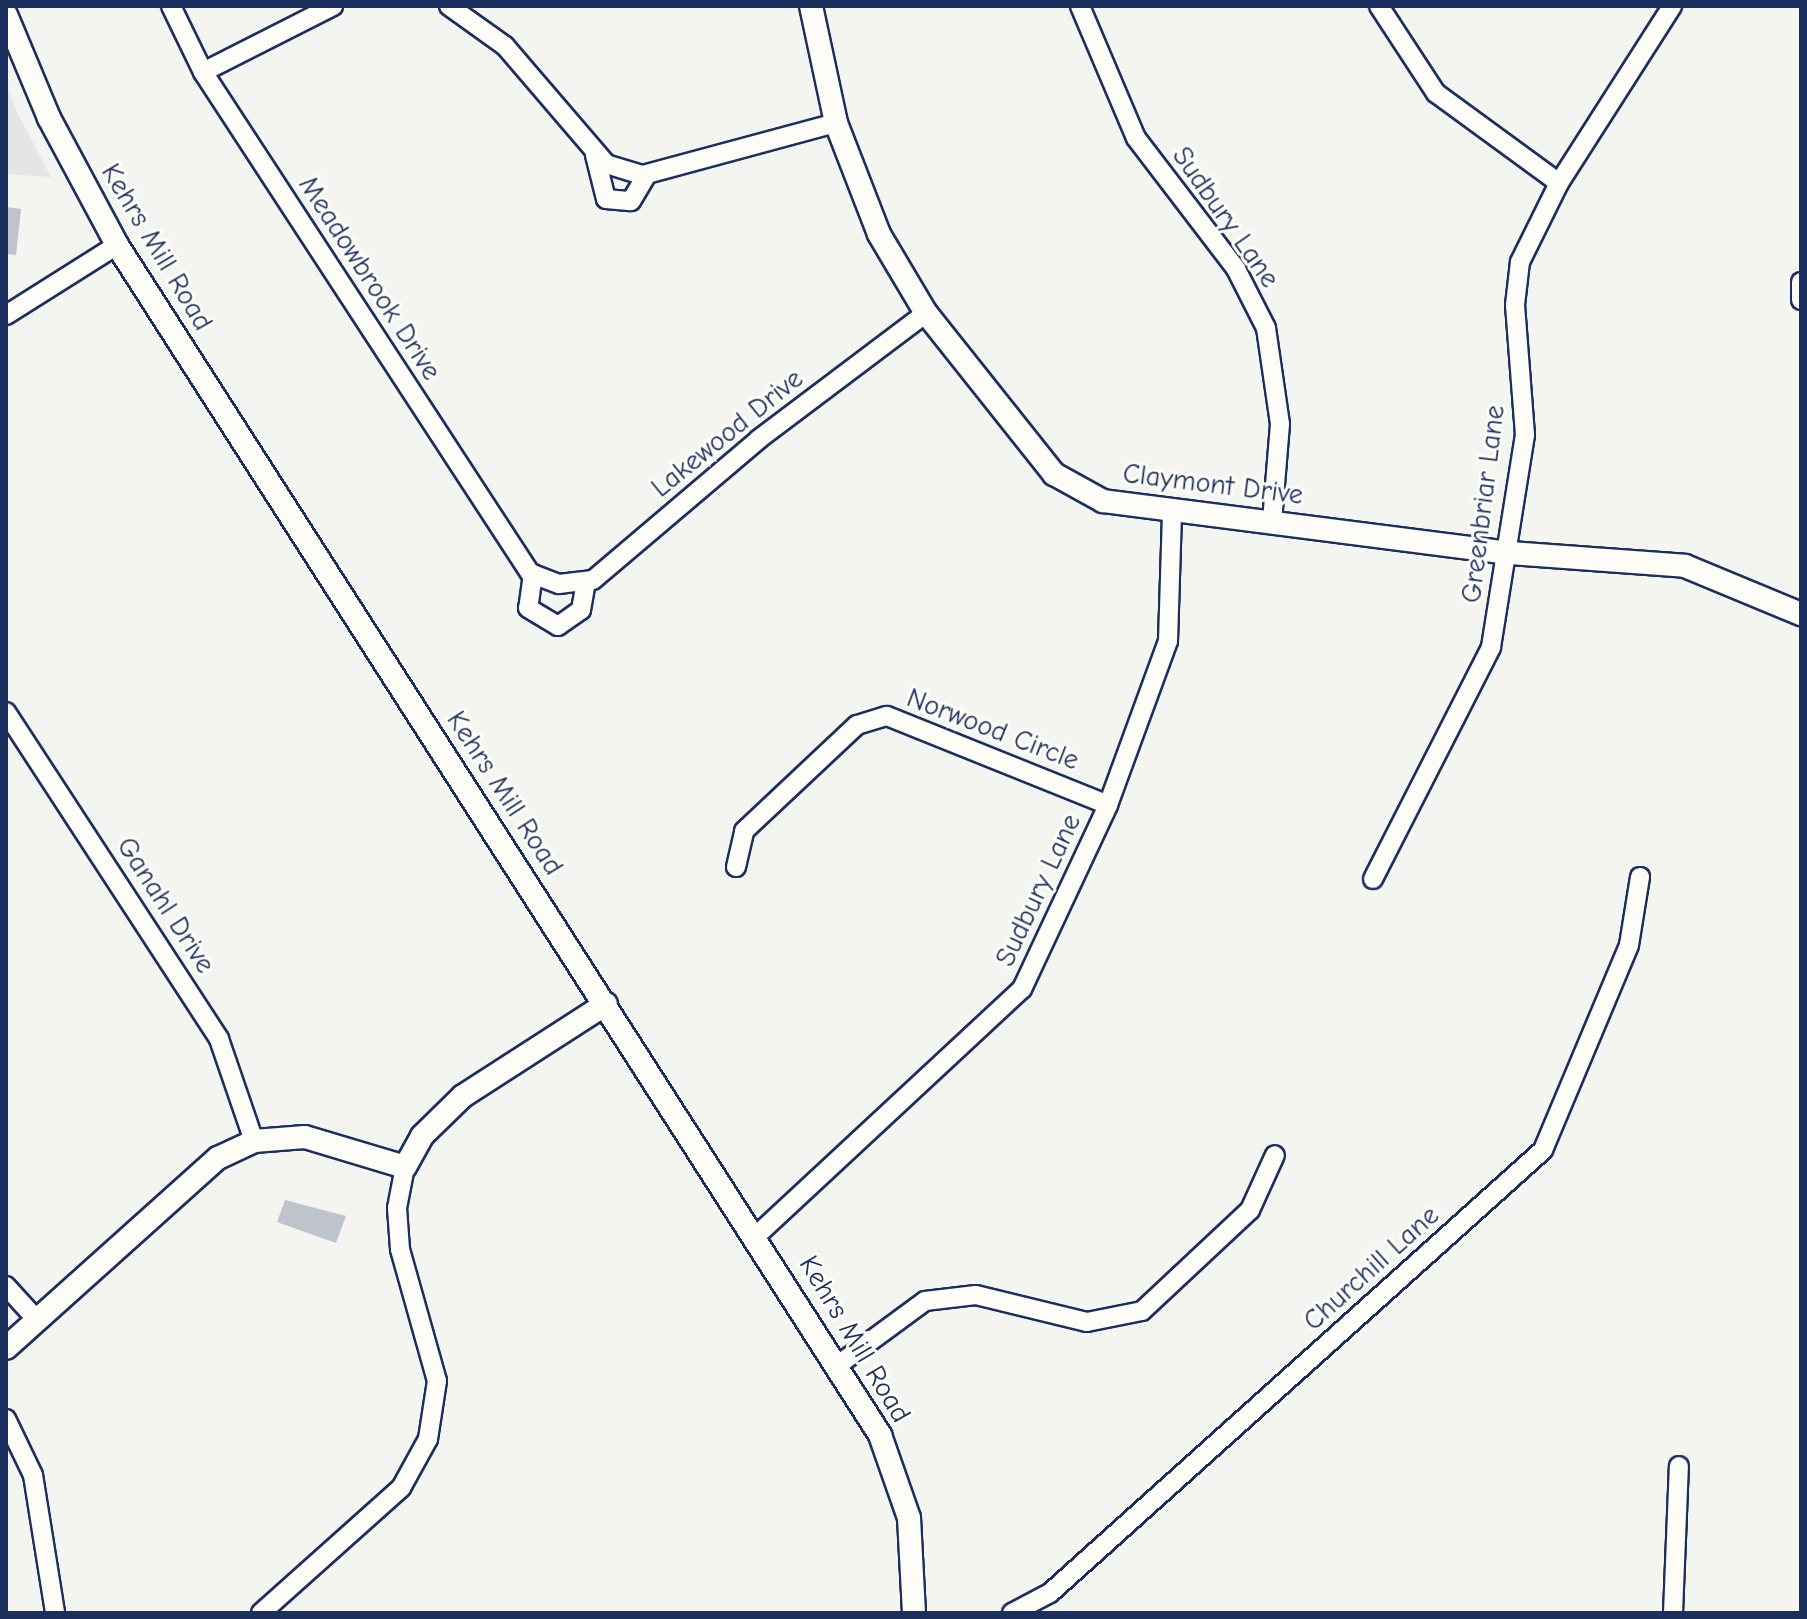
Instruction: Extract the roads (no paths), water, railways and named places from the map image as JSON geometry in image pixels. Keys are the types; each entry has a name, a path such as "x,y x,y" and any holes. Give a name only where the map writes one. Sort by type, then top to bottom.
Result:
{"street":[{"name":"Meadowbrook Drive","path":"171,6 203,72 533,574"},
{"path":"203,72 333,6"},
{"path":"449,6 505,46 595,155 606,199 631,201 647,174"},
{"name":"Claymont Drive","path":"811,6 836,123 879,234 926,313 1054,474 1103,501 1510,553 1685,566 1801,614"},
{"name":"Sudbury Lane","path":"1080,6 1136,138 1236,269 1266,328 1280,424 1272,521"},
{"path":"1379,6 1436,93 1559,183"},
{"name":"Greenbriar Lane","path":"1373,879 1491,647 1510,553 1526,408 1516,284 1559,183 1672,6"},
{"name":"Kehrs Mill Road","path":"6,15 49,118 117,245 838,1365 901,1486 914,1613"},
{"path":"595,155 647,174 836,123"},
{"path":"6,315 117,245"},
{"path":"1801,282 1801,300"},
{"name":"Lakewood Drive","path":"586,581 926,313"},
{"name":"Sudbury Lane","path":"756,1236 1022,989 1108,805 1168,641 1172,511"},
{"path":"533,574 559,584 586,581 581,610 558,626 528,608 533,574"},
{"name":"Ganahl Drive","path":"6,712 219,1039 254,1141"},
{"name":"Norwood Circle","path":"736,867 744,831 857,725 887,716 1108,805"},
{"name":"Churchill Lane","path":"1012,1613 1050,1593 1543,1150 1629,945 1640,877"},
{"path":"261,1613 401,1488 428,1439 437,1381 400,1249 397,1208 405,1167 422,1136 463,1096 606,1004"},
{"path":"6,1348 218,1158 254,1141 305,1137 405,1167"},
{"path":"838,1365 925,1301 986,1296 1087,1322 1142,1311 1250,1210 1275,1155"},
{"path":"6,1286 37,1320"},
{"path":"6,1419 33,1475 55,1613"},
{"path":"1673,1613 1679,1466"}]}
